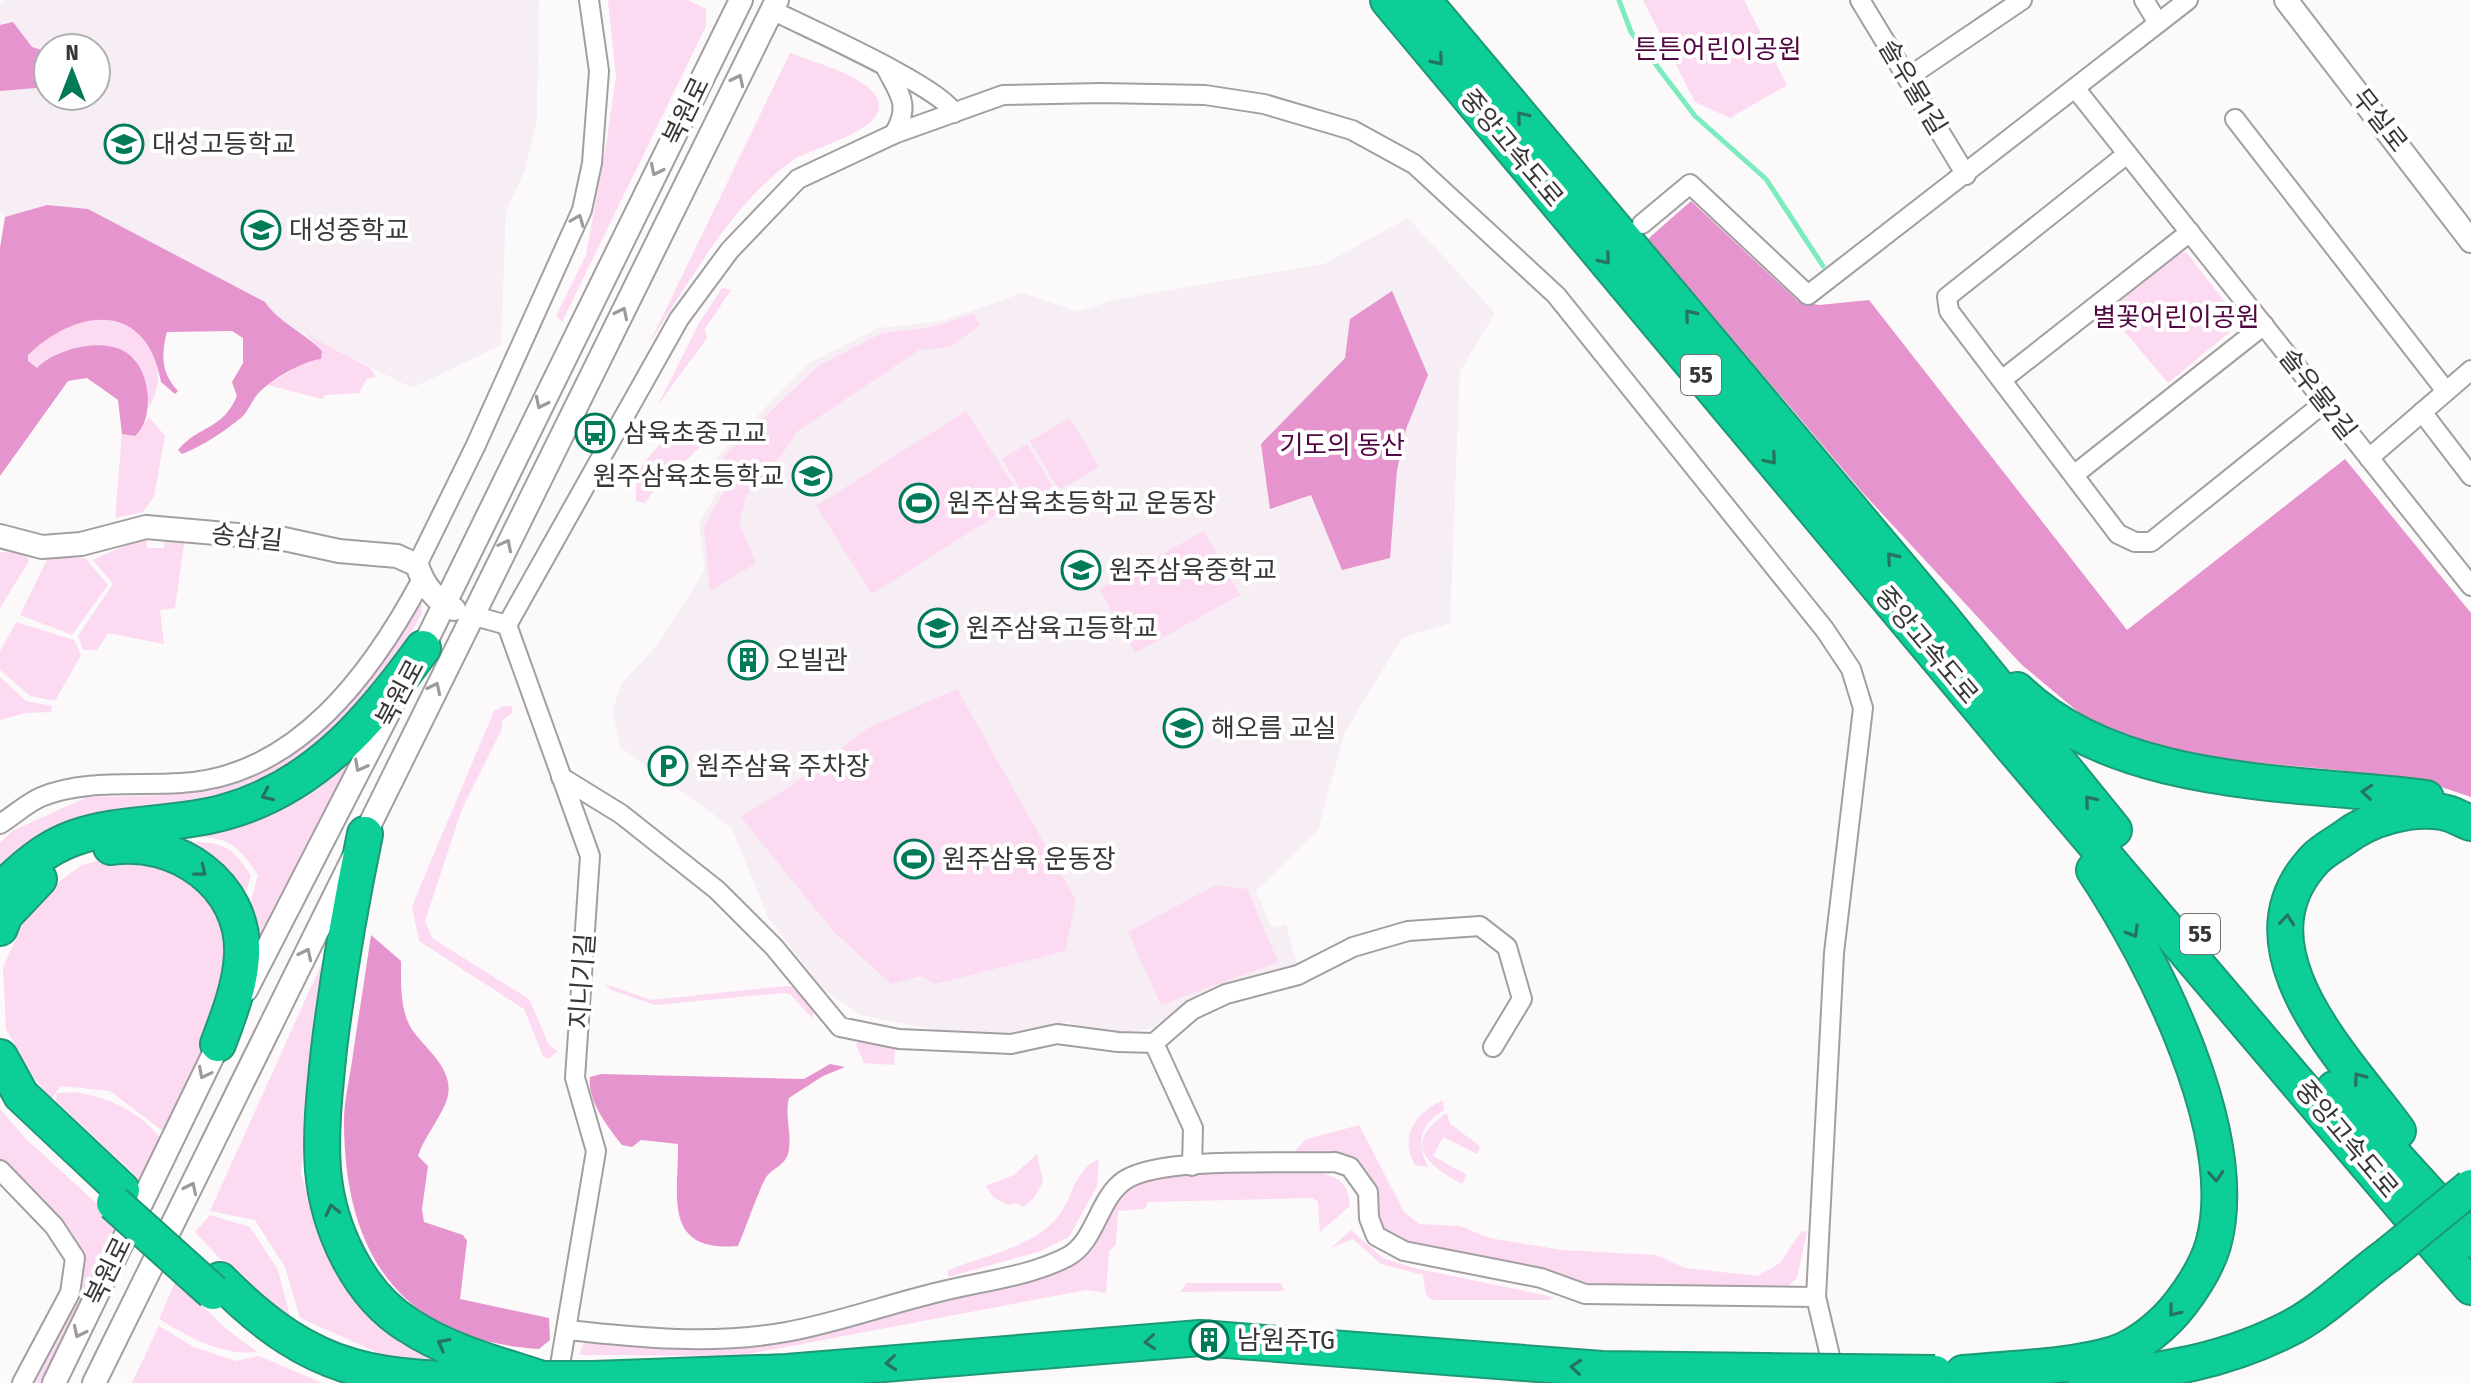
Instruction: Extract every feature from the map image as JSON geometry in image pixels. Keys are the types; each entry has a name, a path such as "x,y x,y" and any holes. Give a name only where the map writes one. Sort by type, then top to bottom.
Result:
{"highway":[{"name":"중앙고속도로","path":"1388,0 2014,749 2471,1287"},
{"name":"중앙고속도로","path":"1423,0 1942,618 2268,1016 2471,1240"},
{"path":"1942,618 2036,708 2092,742 2168,766 2225,777 2444,801 2471,810"},
{"path":"0,891 29,862 74,837 226,812 288,785 314,768 376,713 423,648"},
{"path":"1949,1373 2114,1354 2156,1329 2168,1320 2194,1285 2213,1244 2218,1200 2214,1146 2200,1090 2154,968 2116,903 2014,749"},
{"path":"2471,823 2443,812 2392,815 2352,831 2314,860 2289,900 2284,949 2299,996 2471,1232"},
{"path":"365,834 341,948 325,1085 323,1171 338,1235 362,1282 405,1324 456,1351 550,1381"},
{"path":"0,928 5,915 44,874 90,850 130,844 168,851 203,869 225,894 239,928 242,953 218,1044"},
{"path":"0,1057 21,1095 118,1196"},
{"path":"0,1091 8,1106 118,1196 281,1350 334,1377 357,1383"},
{"path":"2183,1383 2253,1360 2307,1334 2395,1260 2471,1187"},
{"path":"216,1286 274,1328 336,1363 403,1378 550,1381 787,1372 1200,1338 1602,1369 2117,1375 2185,1366 2243,1349 2296,1325 2471,1205"}],"street":[{"path":"0,824 41,797 99,785 184,783 238,774 284,751 334,707 395,630 582,210 592,163 599,71 589,0"},
{"name":"북원로","path":"54,1383 218,1044 423,648 741,0"},
{"path":"750,0 775,5 924,87 950,105 954,113"},
{"name":"솔우물1길","path":"1860,0 1966,175"},
{"path":"2144,0 2158,23"},
{"path":"1642,224 1690,184 1808,295 2188,0"},
{"name":"무실로","path":"2286,0 2471,241"},
{"path":"1907,78 2014,2"},
{"name":"북원로","path":"94,1383 775,5"},
{"path":"886,68 902,99 905,115 894,134"},
{"name":"솔우물2길","path":"2075,88 2471,586"},
{"path":"419,572 443,605 507,625 679,319 730,250 798,179 894,134 1003,95 1205,95 1264,104 1352,130 1414,164 1563,289 1825,630 1851,669 1863,708 1834,953 1816,1297 1837,1383"},
{"path":"2235,119 2446,391"},
{"path":"2127,154 1947,297 1949,311 2118,534 2135,542 2151,542 2324,403"},
{"path":"2003,379 2190,232"},
{"path":"2075,474 2264,325"},
{"path":"2369,458 2471,370"},
{"path":"2422,412 2471,476"},
{"name":"송삼길","path":"0,536 42,547 81,544 146,527 284,539 339,551 397,556 419,572"},
{"name":"지니기길","path":"507,625 590,856 575,1078 596,1151 568,1330 550,1381"},
{"path":"561,777 621,814 717,890 774,947 840,1027 899,1039 1011,1044 1057,1034 1154,1043 1192,1010 1226,994 1298,975 1353,947 1408,931 1458,925 1480,926 1507,947 1518,982 1522,999 1493,1047"},
{"path":"1154,1043 1161,1050 1193,1128 1192,1166"},
{"path":"568,1330 669,1341 786,1332 940,1291 1030,1272 1071,1255 1094,1225 1107,1197 1125,1180 1154,1167 1335,1162 1350,1167 1368,1192 1369,1218 1376,1236 1404,1251 1541,1278 1585,1294 1816,1297"},
{"path":"0,1170 54,1226 75,1258 70,1293 22,1383"}],"shaded area":[{"path":"6,0 539,0 537,119 524,172 506,211 501,345 412,388 47,205 5,217 0,213 0,6"},
{"path":"1408,218 1495,313 1460,371 1450,623 1402,638 1344,734 1318,830 1256,891 1272,928 1286,925 1297,964 1220,992 1158,1028 1117,1033 1084,1030 1068,1022 981,1039 860,1015 821,987 769,919 731,827 620,747 612,710 623,682 658,644 705,570 699,524 726,476 716,458 809,363 879,328 942,321 1022,293 1078,312 1113,300 1324,264"}],"green space":[{"path":"608,0 688,0 706,9 706,26 562,322 556,316 586,255 616,77"},
{"name":"튼튼어린이공원","path":"1643,0 1744,0 1787,85 1730,118 1695,102"},
{"path":"13,22 32,47 32,88 0,91 0,25"},
{"path":"790,53 844,73 869,88 877,97 879,107 875,117 855,132 799,157 767,181 712,246 650,342"},
{"path":"1691,201 1798,301 1819,305 1869,300 2127,630 2345,459 2471,613 2471,797 2438,786 2338,770 2170,755 2096,727 2021,664 1863,493 1648,239"},
{"path":"47,205 88,209 265,302 277,316 322,351 321,359 277,378 261,390 244,415 221,433 182,454 178,450 225,416 237,396 232,382 243,363 243,338 232,331 167,332 164,363 168,377 178,391 175,394 161,382 153,356 141,337 126,325 108,320 88,321 68,328 47,339 28,355 28,361 37,368 57,355 84,346 98,345 123,351 139,366 147,386 147,409 141,429 135,436 122,434 118,400 87,378 68,381 0,476 0,248 5,217"},
{"name":"별꽃어린이공원","path":"2179,252 2187,253 2237,318 2237,326 2168,383 2108,312"},
{"path":"722,288 731,290 705,329 707,338 658,405 699,323"},
{"name":"기도의 동산","path":"1392,291 1428,375 1406,429 1397,470 1390,558 1342,570 1311,495 1270,509 1261,444 1345,358 1350,319"},
{"path":"974,314 980,325 950,347 919,350 798,431 775,464 747,494 739,523 756,563 710,591 704,527 729,482 723,457 818,366 883,333 929,328"},
{"path":"101,317 134,329 151,349 158,378 149,408 139,365 131,355 120,350 108,346 82,347 56,355 37,368 28,361 28,355 53,335"},
{"path":"306,334 370,368 376,377 367,378 359,393 325,395 322,399 268,385 322,351"},
{"name":"원주삼육초등학교 운동장","path":"966,411 1022,499 872,594 816,506"},
{"path":"149,417 165,436 154,497 143,512 115,518 122,434 135,436"},
{"path":"1070,418 1099,467 1059,490 1030,441"},
{"path":"675,426 707,440 681,465 667,471 645,503 636,501 636,472"},
{"path":"1027,444 1056,492 1031,507 1002,459"},
{"path":"1204,531 1240,595 1135,653 1099,589"},
{"path":"147,535 147,548 164,548 166,536 185,537 175,608 160,610 164,644 108,633 97,650 83,650 78,636 113,584 93,560"},
{"path":"0,552 25,553 29,561 0,608"},
{"path":"48,558 85,558 108,585 72,635 20,615"},
{"path":"421,603 422,613 391,669 327,742 239,790 110,816 0,876 0,843 12,831 87,797 171,795 224,787 297,751 349,706"},
{"path":"16,622 74,640 81,655 55,701 30,696 0,670 0,652"},
{"path":"0,677 26,701 52,706 51,712 26,713 0,720"},
{"name":"원주삼육 운동장","path":"957,689 1076,900 1065,951 935,984 921,976 891,984 833,931 741,817 792,785 868,728"},
{"path":"511,706 513,712 502,720 502,729 462,809 425,921 432,938 529,999 549,1045 558,1051 548,1059 543,1056 524,1009 419,941 412,906 494,711"},
{"path":"355,752 254,950 251,901 258,875 248,861 232,845 214,838 173,837 255,818 318,789"},
{"path":"180,841 222,846 236,856 251,876 246,891 246,915 230,878 204,855"},
{"path":"117,856 161,860 206,887 229,925 217,1026 163,1131 110,1091 61,1086 51,1099 32,1075 6,1029 3,967 34,900 82,865"},
{"path":"1216,885 1247,889 1278,962 1161,1005 1128,932"},
{"path":"371,935 401,961 405,1015 412,1030 440,1064 448,1084 446,1102 418,1156 428,1166 422,1209 424,1222 463,1235 467,1241 460,1299 549,1318 550,1340 539,1349 491,1342 450,1328 417,1308 390,1282 369,1249 355,1211 347,1169 344,1121"},
{"path":"321,965 301,1174 320,1232 369,1316 456,1365 394,1360 300,1318 285,1267 255,1220 210,1211"},
{"path":"605,984 651,1000 787,986 793,987 814,1011 812,1018 790,994 784,993 655,1005 611,990"},
{"path":"860,1039 895,1048 894,1065 864,1063 856,1044"},
{"path":"830,1064 845,1067 823,1076 789,1098 788,1154 765,1180 738,1246 713,1246 696,1240 685,1230 677,1200 678,1144 641,1140 632,1147 622,1145 600,1113 590,1086 590,1077 601,1074 804,1079"},
{"path":"75,1092 100,1098 133,1113 161,1139 141,1181 56,1101 57,1093"},
{"path":"1443,1100 1444,1110 1430,1121 1422,1135 1422,1150 1428,1167 1415,1165 1409,1144 1413,1126 1425,1111"},
{"path":"0,1109 26,1139 119,1224 42,1383 35,1383 79,1293 83,1254 56,1216 0,1163"},
{"path":"1447,1113 1450,1124 1480,1146 1477,1154 1443,1137 1433,1156 1467,1175 1462,1184 1430,1161 1422,1144 1433,1124"},
{"path":"1359,1125 1404,1212 1419,1224 1460,1226 1489,1238 1562,1250 1656,1255 1685,1268 1758,1276 1780,1263 1801,1232 1807,1231 1797,1278 1783,1290 1597,1287 1409,1245 1382,1232 1353,1160 1292,1156 1304,1140"},
{"path":"1037,1154 1043,1182 1034,1198 1023,1207 1017,1203 1008,1205 993,1197 986,1186 1014,1175"},
{"path":"1099,1159 1097,1186 1069,1237 1038,1252 948,1277 948,1271 1010,1248 1046,1228 1062,1211 1083,1171"},
{"path":"1318,1172 1331,1176 1345,1186 1350,1206 1320,1232 1318,1202 1313,1198 1148,1202 1145,1209 1118,1211 1116,1245 1109,1251 1106,1293 1086,1290 738,1356 579,1355 585,1341 690,1346 1075,1260 1127,1184 1157,1173"},
{"path":"210,1215 250,1227 278,1270 291,1320 266,1307 195,1232"},
{"path":"1351,1230 1383,1258 1414,1268 1553,1297 1550,1300 1433,1300 1426,1295 1423,1275 1381,1264 1353,1239 1331,1248"},
{"path":"176,1280 225,1328 257,1352 218,1348 159,1319"},
{"path":"1187,1283 1281,1283 1284,1291 1180,1292"},
{"path":"159,1326 194,1347 236,1361 259,1356 322,1383 132,1383"}],"waterway":[{"path":"1619,0 1631,32 1695,116 1766,179 1823,266"}],"place":[{"name":"대성고등학교","path":"124,144"},
{"name":"대성중학교","path":"261,230"},
{"name":"삼육초중고교","path":"595,433"},
{"name":"원주삼육초등학교","path":"812,476"},
{"name":"원주삼육초등학교 운동장","path":"919,503"},
{"name":"원주삼육중학교","path":"1081,570"},
{"name":"원주삼육고등학교","path":"938,628"},
{"name":"오빌관","path":"748,660"},
{"name":"해오름 교실","path":"1183,728"},
{"name":"원주삼육 주차장","path":"668,766"},
{"name":"원주삼육 운동장","path":"914,859"},
{"name":"남원주TG","path":"1209,1340"}]}
